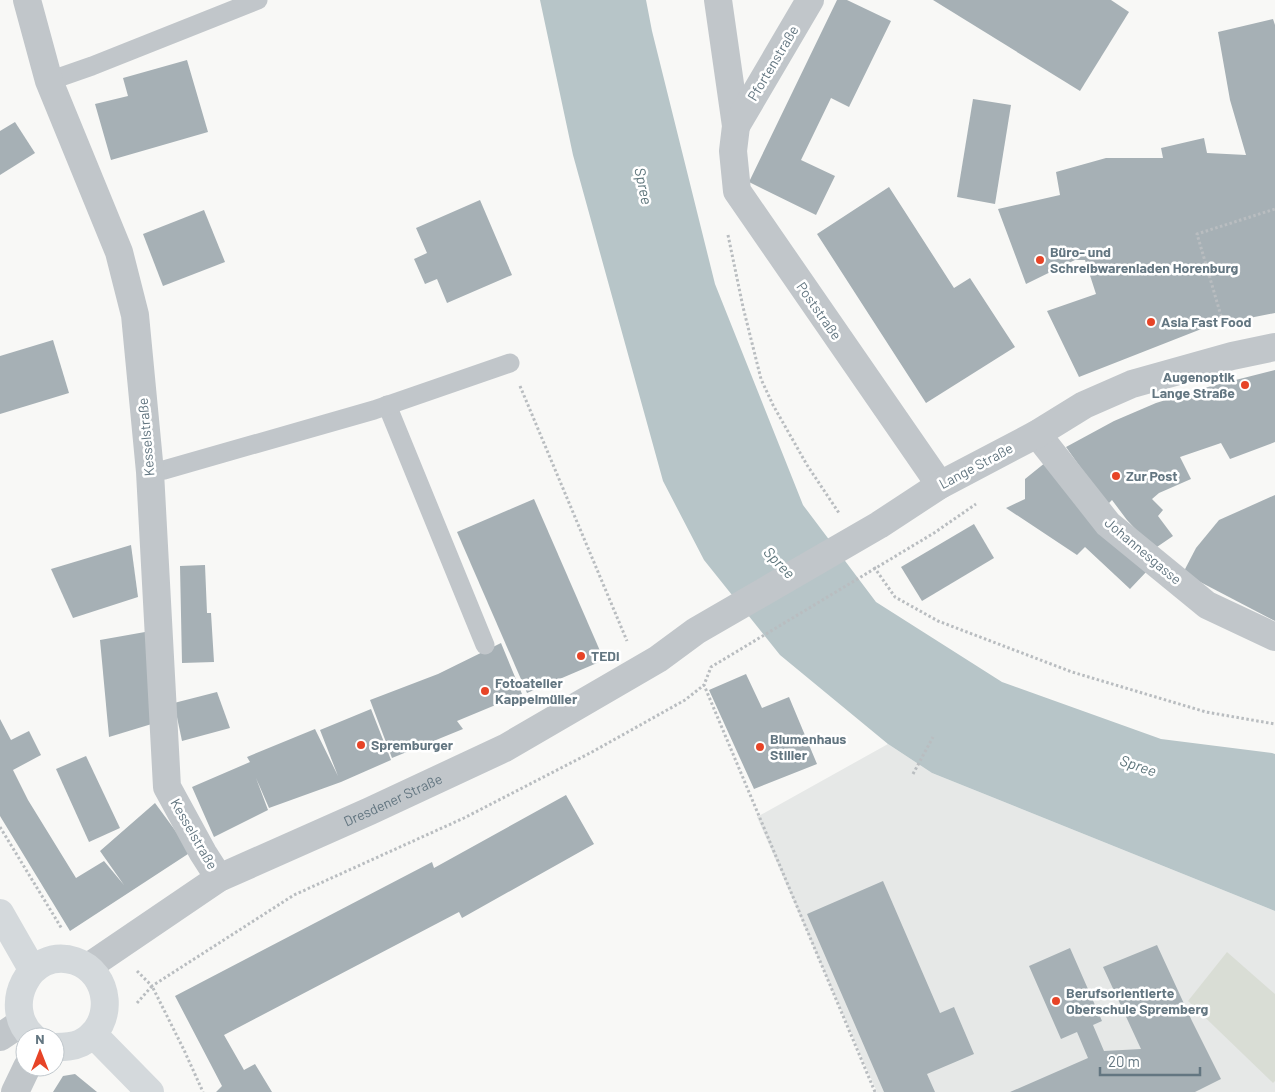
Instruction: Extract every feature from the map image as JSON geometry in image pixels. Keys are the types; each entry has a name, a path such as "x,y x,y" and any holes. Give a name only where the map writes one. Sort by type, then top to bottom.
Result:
{"street":[{"name":"Kesselstraße","path":"27,0 49,80 119,252 135,315 150,472 167,786 203,853 219,878"},
{"path":"718,0 736,126"},
{"name":"Pfortenstraße","path":"736,126 810,0"},
{"name":"Poststraße","path":"736,126 733,151 737,191 940,485"},
{"name":"Lange Straße","path":"696,631 879,525 940,485 1037,434 1084,405 1132,384 1232,356 1275,347"},
{"name":"Johannesgasse","path":"1037,434 1108,524 1208,605 1275,636"},
{"name":"Dresdener Straße","path":"88,968 219,878 505,748 658,659 696,631"},
{"path":"0,913 32,969"},
{"path":"18,1027 17,994 23,980 32,969 45,961 60,959 75,961 88,968 98,979 104,992 106,1007 101,1022 93,1034 82,1043 65,1047"},
{"path":"93,1034 150,1092"},
{"path":"16,1092 23,1077"}],"lane":[{"path":"49,80 92,66 258,0"},
{"path":"150,472 164,470 374,410 510,363"},
{"path":"387,405 485,645"}],"path":[{"path":"1232,356 1197,234 1275,209"},
{"path":"510,363 629,645"},
{"path":"133,1008 152,986 294,894 473,813 592,752 685,700 704,685 711,667 892,558"},
{"path":"704,685 875,1092"},
{"path":"913,774 933,737"},
{"path":"0,827 62,930"},
{"path":"152,986 184,1050 202,1092"}],"shaded area":[{"name":"Berufsorientierte Oberschule Spremberg","path":"888,744 932,773 1275,911 1275,1092 877,1092 757,817"},
{"path":"1227,952 1275,994 1275,1081 1273,1083 1188,1001"}],"water":[{"name":"Spree","path":"540,0 646,0 715,284 803,505 876,602 1002,682 1161,739 1275,754 1275,911 932,773 888,744 780,655 704,560 663,481 573,155"}],"building":[{"path":"837,0 847,0 891,21 849,107 831,98 801,160 835,176 816,215 749,182"},
{"path":"933,0 1111,0 1129,12 1080,91"},
{"path":"1273,19 1275,25 1275,313 1209,326 1079,377 1047,311 1096,294 1085,260 1075,260 1026,284 998,209 1060,195 1056,172 1106,158 1163,158 1161,148 1204,138 1207,153 1246,155 1230,100 1218,32"},
{"path":"187,60 208,132 111,160 95,104 128,96 123,78"},
{"path":"973,99 1011,105 995,204 957,197"},
{"path":"15,122 35,153 0,175 0,131"},
{"path":"889,187 954,288 970,278 1015,347 926,403 817,234"},
{"path":"480,200 512,275 447,303 437,279 425,284 414,259 427,253 416,228"},
{"path":"204,210 225,262 163,286 143,234"},
{"path":"53,340 69,393 0,414 0,356"},
{"path":"1275,370 1275,442 1230,459 1221,443 1180,457 1191,479 1159,493 1152,499 1163,510 1158,516 1173,536 1154,549 1127,520 1112,500 1107,505 1066,447 1114,421 1156,403 1208,387"},
{"path":"1051,458 1148,570 1130,589 1085,547 1077,555 1006,508 1025,499 1025,479"},
{"path":"1275,495 1275,621 1183,573 1196,548 1219,520"},
{"path":"534,499 604,660 527,693 457,532"},
{"path":"974,524 994,558 922,601 901,567"},
{"path":"131,545 138,597 73,618 51,569"},
{"path":"205,565 207,613 211,613 214,662 182,663 180,566"},
{"path":"145,632 155,723 109,737 100,640"},
{"path":"501,643 522,694 457,721 463,729 392,758 370,700 438,674"},
{"path":"746,674 762,708 789,697 817,764 754,789 709,690"},
{"path":"217,692 230,728 182,741 174,703"},
{"path":"371,709 391,760 341,782 269,808 256,778 268,810 214,837 192,787 250,762 247,757 315,729 338,776 320,730"},
{"path":"0,719 11,740 29,731 41,755 13,770 28,800 76,878 104,861 124,885 100,851 155,803 191,852 70,931 0,816"},
{"path":"86,756 120,828 89,842 56,769"},
{"path":"566,795 594,844 462,918 459,912 224,1035 244,1070 255,1064 272,1092 216,1092 222,1086 175,996 432,862 434,868"},
{"path":"883,881 940,1013 954,1007 974,1054 927,1074 935,1092 884,1092 807,914"},
{"path":"1157,945 1221,1079 1195,1092 1010,1092 1088,1058 1077,1032 1061,1039 1029,966 1070,948 1102,1021 1093,1025 1104,1051 1141,1049 1103,967"},
{"path":"75,1074 97,1092 53,1092 65,1076"}],"place":[{"name":"Büro- und Schreibwarenladen Horenburg","path":"1040,260"},
{"name":"Asia Fast Food","path":"1151,322"},
{"name":"Augenoptik Lange Straße","path":"1245,385"},
{"name":"Zur Post","path":"1116,476"},
{"name":"TEDi","path":"581,656"},
{"name":"Fotoatelier Kappelmüller","path":"485,691"},
{"name":"Spremburger","path":"361,745"},
{"name":"Blumenhaus Stiller","path":"760,747"},
{"name":"Berufsorientierte Oberschule Spremberg","path":"1056,1001"}]}
